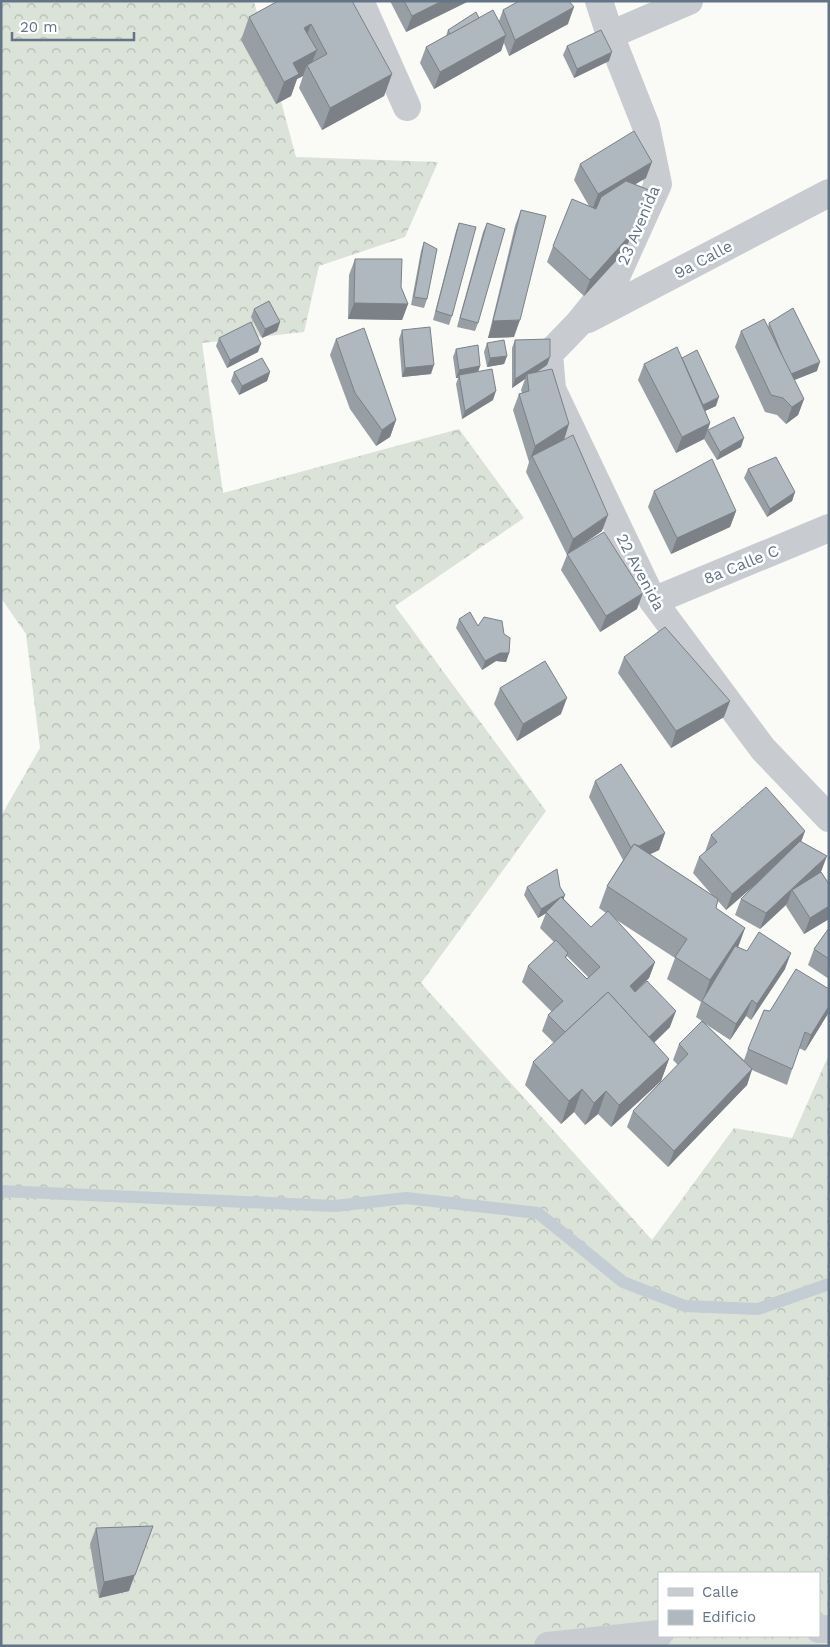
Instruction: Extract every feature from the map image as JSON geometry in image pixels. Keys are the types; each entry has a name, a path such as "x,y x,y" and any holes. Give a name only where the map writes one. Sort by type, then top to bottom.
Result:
{"street":[{"path":"360,1 407,107"},
{"name":"23 Avenida","path":"578,324 616,277 658,184 646,126 610,35 599,1"},
{"path":"610,35 689,1"},
{"name":"9a Calle","path":"578,324 829,194"},
{"name":"22 Avenida","path":"578,324 549,354 552,389 653,601 763,749 829,818"},
{"name":"8a Calle C","path":"653,601 829,528"},
{"path":"548,1646 658,1634"}],"green space":[{"path":"1,1 254,1 296,157 438,162 405,237 319,266 304,332 202,343 223,493 459,429 524,518 395,606 546,811 421,983 652,1240 734,1128 792,1138 829,1054 829,1646 1,1646 1,816 40,748 26,634 1,598"}],"building":[{"path":"278,1 352,1 392,74 330,108 307,65 327,54 311,24 304,28 317,50 293,63 299,74 284,82 249,17"},
{"path":"404,1 442,1 412,16"},
{"path":"519,1 569,1 574,7 515,40 503,10"},
{"path":"493,10 506,35 440,72 426,47"},
{"path":"476,12 479,18 450,34 448,30"},
{"path":"601,30 612,52 577,69 567,46"},
{"path":"634,131 652,162 598,194 580,164"},
{"path":"626,181 649,190 631,234 590,280 553,246 572,199 596,209 601,197"},
{"path":"521,210 546,216 520,320 493,321"},
{"path":"459,223 476,227 452,316 436,311"},
{"path":"487,223 505,229 478,323 460,318"},
{"path":"424,242 437,249 427,299 414,297"},
{"path":"355,259 402,259 401,287 408,304 354,303"},
{"path":"269,301 280,322 265,329 254,309"},
{"path":"793,308 820,362 791,374 769,323"},
{"path":"764,319 804,399 792,407 783,398 771,395 741,331"},
{"path":"251,322 261,344 230,360 219,338"},
{"path":"430,327 434,365 405,368 402,330"},
{"path":"364,328 396,420 382,430 355,393 336,339"},
{"path":"550,339 550,357 515,379 515,340"},
{"path":"504,340 507,356 490,358 487,343"},
{"path":"478,345 480,366 459,370 456,349"},
{"path":"677,347 710,423 682,437 644,364"},
{"path":"697,350 719,397 703,405 682,358"},
{"path":"262,358 270,372 242,386 234,372"},
{"path":"492,369 496,391 465,411 459,375"},
{"path":"552,369 569,424 535,446 519,394 529,391 527,374"},
{"path":"734,417 744,438 720,452 708,430"},
{"path":"573,435 608,515 573,539 532,456"},
{"path":"776,457 795,492 770,509 748,469"},
{"path":"712,459 736,511 677,538 654,491"},
{"path":"604,532 643,593 606,616 567,554"},
{"path":"470,612 478,626 484,617 502,621 504,634 510,638 509,653 500,653 485,661 459,619"},
{"path":"665,627 730,701 676,731 624,657"},
{"path":"545,661 567,698 523,724 500,688"},
{"path":"621,764 665,833 639,846 634,844 631,848 595,781"},
{"path":"766,787 805,831 732,894 699,857 717,842 711,835"},
{"path":"800,841 827,856 766,913 741,899"},
{"path":"634,844 718,899 716,908 745,928 710,980 675,957 687,939 607,886"},
{"path":"557,869 560,887 565,895 541,909 527,887"},
{"path":"821,872 829,884 829,906 810,918 792,890"},
{"path":"561,897 591,927 608,911 655,962 630,986 635,992 647,981 676,1011 649,1037 608,992 565,1032 548,1015 563,1001 528,966 556,940 568,953 565,957 587,979 600,967 546,912"},
{"path":"829,928 829,959 814,949"},
{"path":"759,932 791,953 757,1004 752,1000 736,1024 702,1001 735,946 747,951"},
{"path":"796,969 829,989 829,1006 811,1035 805,1032 792,1069 748,1049 764,1010 770,1011"},
{"path":"608,992 669,1059 619,1105 606,1091 594,1103 582,1089 569,1101 533,1062"},
{"path":"702,1021 752,1069 674,1151 633,1111 688,1054 679,1044"},
{"path":"153,1526 135,1575 104,1582 96,1528"}],"waterway":[{"path":"1,1191 335,1206 406,1198 538,1213 623,1282 685,1306 758,1309 829,1284"}]}
